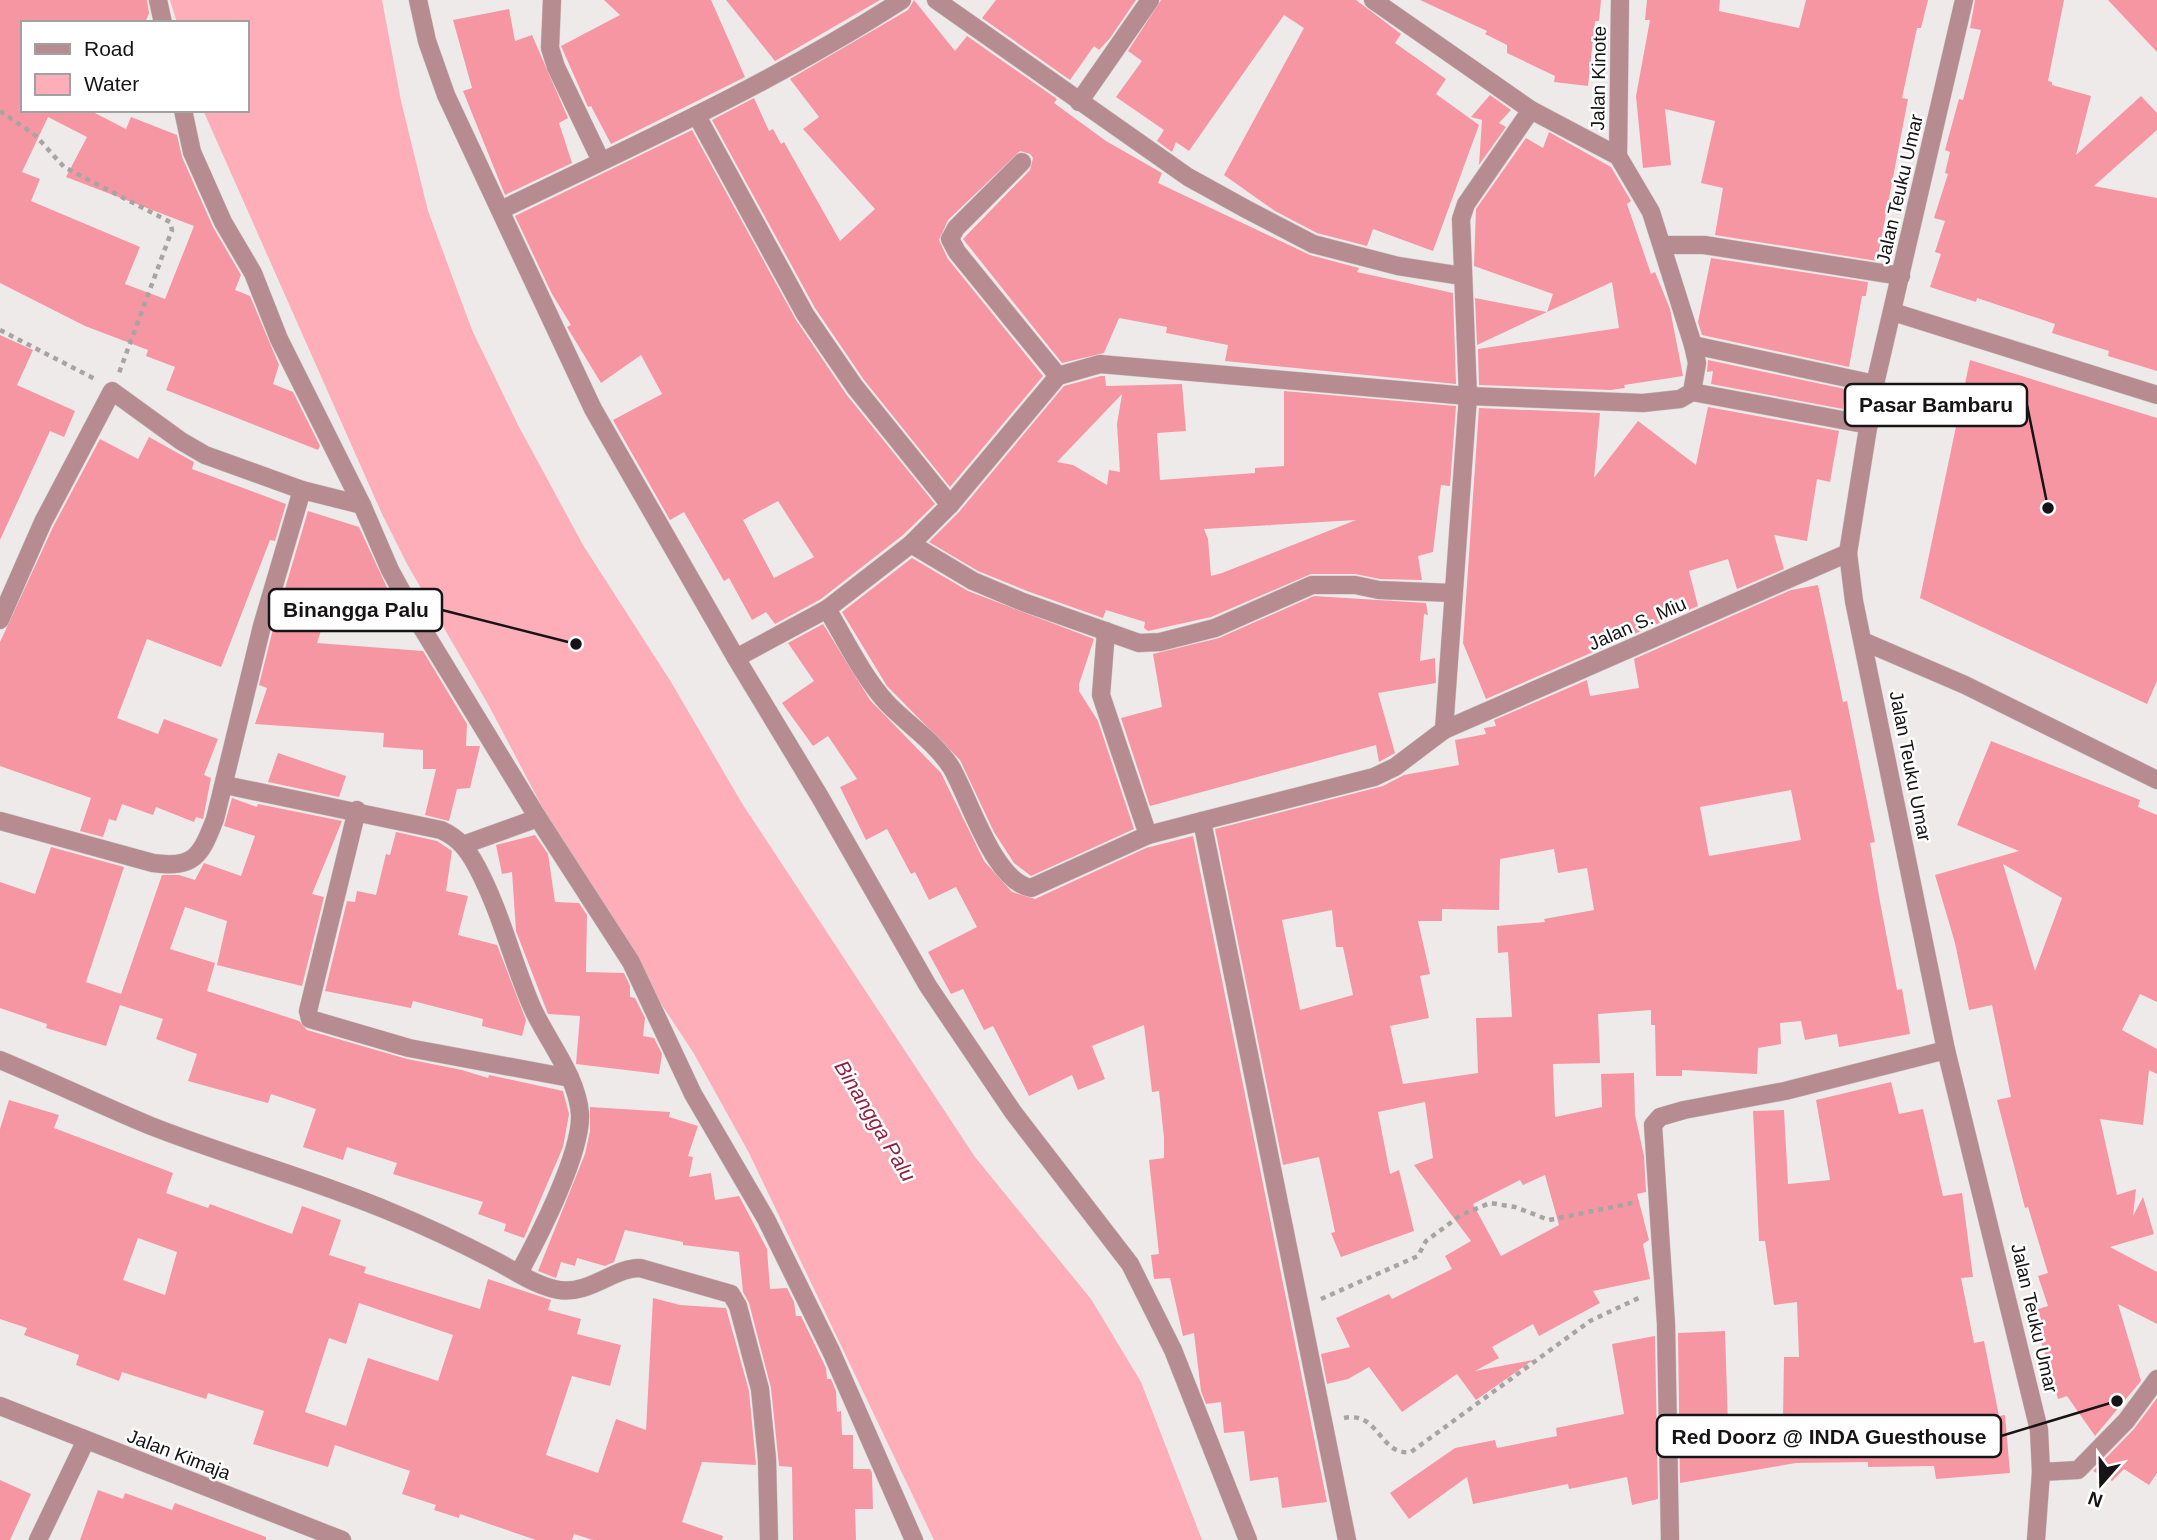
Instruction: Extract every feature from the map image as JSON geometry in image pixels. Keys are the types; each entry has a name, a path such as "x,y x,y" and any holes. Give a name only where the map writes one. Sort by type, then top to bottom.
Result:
{"street":[{"path":"158,0 163,21"},
{"path":"418,0 427,41 446,95 593,410 928,986 1013,1112 1130,1264 1173,1350 1248,1540"},
{"path":"552,0 550,48 556,67 601,161"},
{"path":"501,210 697,116 824,49 902,0"},
{"path":"936,0 1188,177 1313,244 1398,266 1462,276"},
{"path":"1079,102 1150,0"},
{"path":"1373,0 1531,110 1618,156 1651,212 1662,245 1697,363 1692,392"},
{"name":"Jalan Kinote","path":"1618,156 1620,0"},
{"name":"Jalan Teuku Umar","path":"1964,0 1875,384 1848,553 1854,601 1865,642 1946,1050 2039,1430 2041,1472 2036,1540"},
{"path":"1444,730 1468,396 1461,219 1466,204 1531,110"},
{"path":"183,112 192,152 223,222 253,273 279,339 362,505 390,570 419,623 538,818 631,962 694,1094 766,1219 837,1363 914,1540"},
{"path":"697,116 805,314 855,387 950,505"},
{"path":"1022,162 956,228 950,239 957,253 1058,376"},
{"path":"1662,245 1704,245 1901,276"},
{"path":"1893,312 2157,395"},
{"path":"1693,345 1875,384"},
{"path":"736,658 827,609 911,544 950,505 1058,376 1100,363 1136,364 1468,396 1643,403 1680,400 1692,392 1869,425"},
{"path":"0,620 43,522 112,391 205,455 302,489 362,505"},
{"path":"0,821 153,863 177,866 193,859 202,847 225,785 262,626 302,489"},
{"path":"911,544 973,581 1023,603 1139,643 1170,640 1215,628 1312,586 1355,585 1379,590 1452,593"},
{"name":"Jalan S. Miu","path":"827,609 886,702 932,744 950,767 997,859 1014,881 1031,888 1148,835 1374,777 1395,767 1444,730 1848,553"},
{"path":"1106,631 1101,695 1148,835"},
{"path":"1865,642 1965,685 2157,780"},
{"path":"225,785 357,810 441,830 463,845 477,868 499,917 532,1007 570,1078 580,1114 574,1146 539,1235 519,1273"},
{"path":"357,810 308,1011 310,1019 409,1048 570,1078"},
{"path":"463,845 538,818"},
{"path":"1202,821 1347,1540"},
{"path":"1670,1540 1665,1324 1653,1125 1660,1117 1785,1091 1946,1050"},
{"path":"0,1060 150,1125 360,1199 436,1231 519,1273 562,1291 610,1279 628,1268 647,1268 734,1297 760,1389 767,1460 769,1540"},
{"path":"2041,1472 2078,1470 2126,1421 2157,1379"},
{"name":"Jalan Kimaja","path":"0,1406 342,1540"},
{"path":"38,1540 86,1440"}],"path":[{"path":"0,111 36,135 64,167 170,222 172,230 112,391 95,379 0,330"},
{"path":"1299,1308 1418,1256 1426,1241 1455,1220 1490,1203 1515,1206 1549,1220 1656,1199"},
{"path":"1323,1423 1356,1416 1375,1428 1394,1450 1411,1452 1590,1321 1662,1289"}],"water":[{"path":"170,0 382,0 401,101 428,211 472,330 518,425 583,545 671,682 743,805 975,1157 1091,1299 1141,1382 1202,1540 934,1540 749,1153 693,1052 587,892 489,706 407,564 382,514 204,112 248,112 248,21 176,21"}],"building":[{"path":"0,0 147,0 149,13 146,21 21,21 21,112 93,112 126,129 131,117 177,135 182,157 213,227 241,275 235,290 250,296 279,365 273,384 293,392 320,446 318,450 166,390 175,367 146,356 148,350 85,326 0,283","holes":["48,117 87,137 66,177 194,226 165,299 125,284 140,247 31,201 40,179 22,172"]},
{"path":"604,0 711,0 745,77 611,144 591,106 588,107 561,46 620,15"},
{"path":"726,0 880,0 775,61"},
{"path":"914,0 955,51 967,36 1057,99 1054,103 1106,141 1162,173 1158,183 1310,255 1359,268 1357,272 1453,293 1456,384 1225,361 1228,345 1166,333 1167,327 1119,318 1104,353 1062,363 963,239 1030,170 1033,158 1020,151 948,220 939,240 948,259 1043,376 950,487 864,380 815,308 712,120 754,98 769,131 773,129 781,144 784,142 840,241 875,209 803,129 819,117 790,79 908,10"},
{"path":"996,0 1136,0 1110,38 1099,50 1094,46 1070,80 982,18"},
{"path":"1161,0 1356,0 1401,34 1395,43 1446,79 1436,94 1479,125 1433,251 1373,229 1367,246 1317,233 1275,211 1224,175 1304,28 1284,15 1189,151 1176,142 1172,152 1157,141 1164,130 1116,97 1142,61 1128,51"},
{"path":"1420,0 1601,0 1599,21 1595,21 1588,86 1554,82 1555,76 1507,53 1507,45 1485,34 1487,31"},
{"path":"1647,0 1720,0 1719,11 1799,28 1806,0 1928,0 1921,28 1917,28 1902,98 1908,99 1877,261 1715,235 1723,188 1701,183 1715,121 1665,109 1671,165 1643,168 1636,96 1650,20 1645,20"},
{"path":"1975,0 2064,0 2048,81 2052,82 2052,85 2091,96 2076,155 2141,96 2157,113 2157,130 2094,186 2157,198 2157,371 2108,356 2109,351 2052,333 2055,324 1977,298 1976,302 1930,287 1941,254 1935,252 1945,221 1934,218 1948,174 1945,173 1950,152 1945,150 1959,99 1963,100 1981,30 1970,28"},
{"path":"2108,0 2157,0 2157,52"},
{"path":"509,9 515,41 532,35 568,118 559,123 572,163 505,195 463,91 472,88 453,20"},
{"path":"1490,95 1511,110 1499,123 1506,127 1479,165 1482,120 1471,117"},
{"path":"692,130 796,320 846,394 935,504 903,535 821,599 775,624 766,612 752,620 729,578 724,581 684,512 670,520 613,420 662,394 641,355 601,383 567,327 571,325 552,294 515,216","holes":["778,501 814,557 774,578 743,520"]},
{"path":"1549,132 1611,167 1631,201 1627,204 1651,274 1655,272 1670,309 1683,376 1624,385 1625,388 1611,390 1479,385 1478,349 1619,328 1612,282 1547,312 1553,294 1474,266 1476,209 1526,138 1543,148"},
{"path":"1711,258 1868,282 1866,296 1862,296 1849,367 1702,335 1698,322"},
{"path":"1475,298 1547,312 1477,345"},
{"path":"0,335 33,350 17,385 75,411 64,437 50,431 0,540"},
{"path":"1708,360 1845,389 1843,409 1711,384 1713,371 1707,372"},
{"path":"1970,360 2157,418 2157,681 2147,704 1920,598"},
{"path":"1101,376 1105,376 1106,386 1182,384 1186,431 1157,433 1160,480 1255,473 1255,468 1284,466 1284,391 1456,406 1450,486 1441,485 1433,552 1418,556 1422,580 1380,579 1355,574 1311,574 1211,617 1148,631 1144,628 1145,622 1106,610 1103,618 1027,591 978,571 929,542 959,512 1064,386","holes":["1122,394 1117,424 1120,472 1109,470 1107,485 1073,465 1057,462","1356,520 1222,573 1211,576 1208,539 1204,529"]},
{"path":"1708,407 1839,431 1830,482 1817,479 1807,541 1774,535 1784,569 1737,589 1728,559 1689,571 1698,606 1486,699 1463,643 1479,408 1600,413 1594,478 1638,421 1696,465"},
{"path":"149,437 194,462 192,469 286,504 275,541 270,540 221,667 147,639 117,718 158,734 164,719 218,739 204,775 211,778 203,819 196,817 194,822 156,807 153,815 122,804 116,821 109,819 103,837 80,831 91,798 0,766 0,642 53,527 100,439 138,459"},
{"path":"308,511 359,527 389,592 383,613 332,597 317,643 423,651 467,724 466,746 480,746 470,788 457,789 449,821 425,815 436,769 423,769 423,750 383,747 384,733 255,724 267,688 259,685"},
{"path":"912,558 968,591 1094,639 1079,691 1098,721 1134,829 1031,876 1014,863 994,832 960,760 887,686 842,612"},
{"path":"1818,585 1843,702 1847,701 1875,842 1870,843 1880,902 1897,990 1902,989 1910,1034 1839,1047 1837,1034 1805,1040 1801,1021 1780,1023 1781,1044 1758,1048 1757,1074 1682,1070 1682,1076 1656,1076 1655,1025 1651,1025 1651,1010 1598,1014 1600,1063 1553,1064 1555,1117 1602,1107 1601,1074 1634,1073 1635,1115 1644,1156 1646,1192 1637,1194 1649,1240 1643,1244 1650,1279 1593,1291 1600,1303 1539,1336 1533,1324 1492,1347 1499,1358 1475,1371 1533,1360 1476,1400 1457,1374 1402,1412 1369,1367 1348,1379 1327,1384 1321,1354 1350,1347 1336,1318 1389,1294 1392,1299 1452,1269 1445,1256 1471,1241 1414,1165 1433,1158 1425,1102 1378,1112 1390,1174 1399,1170 1414,1231 1341,1257 1331,1233 1335,1232 1319,1157 1283,1165 1215,829 1383,786 1404,775 1459,765 1455,740 1486,734 1484,728 1496,726 1494,720 1587,680 1590,696 1639,688 1634,659 1791,590","holes":["1791,790 1801,840 1709,856 1700,807","1554,849 1558,873 1587,868 1594,910 1544,919 1545,922 1497,926 1498,953 1508,952 1512,1017 1476,1018 1478,1073 1403,1084 1390,1026 1429,1018 1420,976 1430,974 1418,921 1442,921 1442,909 1499,910 1500,859","1332,910 1336,947 1343,947 1353,995 1300,1010 1282,920","1545,1175 1559,1225 1501,1256 1473,1204 1520,1180 1523,1185"]},
{"path":"1314,596 1426,603 1428,615 1424,614 1420,661 1435,658 1436,683 1378,693 1395,753 1379,762 1376,745 1150,806 1121,718 1162,707 1153,654 1219,638"},
{"path":"823,624 870,700 941,773 984,861 1012,892 1035,899 1146,848 1193,836 1327,1502 1282,1508 1278,1477 1250,1481 1244,1431 1224,1433 1221,1402 1206,1404 1201,1391 1194,1333 1183,1336 1170,1278 1154,1279 1151,1255 1159,1254 1149,1160 1164,1158 1164,1138 1159,1091 1152,1092 1144,1025 1092,1046 1105,1079 1078,1090 1072,1075 1029,1096 993,1026 984,1030 963,989 951,994 928,952 977,927 956,887 929,900 915,872 911,874 887,829 866,840 840,787 857,779 828,736 813,746 782,703 814,681 788,643"},
{"path":"1991,741 2140,800 2138,807 2157,815 2157,1002 2140,994 2122,1030 2157,1049 2157,1074 2149,1070 2143,1125 2100,1119 2117,1195 2136,1189 2133,1216 2143,1197 2154,1234 2110,1247 2157,1272 2157,1324 2118,1304 2141,1381 2095,1436 2067,1396 2058,1399 2032,1311 2048,1306 2038,1276 2048,1273 2028,1207 2025,1208 1997,1100 2011,1097 1992,1005 1969,1010 1955,943 1935,875 2019,851 1957,825","holes":["2003,864 2062,898 2035,971"]},
{"path":"278,753 346,776 339,797 268,782"},
{"path":"232,798 257,807 258,804 342,821 312,894 324,897 302,986 217,965 227,921 185,907 170,949 215,963 207,991 299,1021 307,1030 407,1059 488,1078 489,1075 563,1091 569,1114 563,1147 524,1238 504,1231 506,1224 478,1214 483,1202 393,1174 397,1163 347,1147 343,1160 303,1147 316,1109 271,1094 268,1103 188,1081 197,1054 156,1039 163,1019 120,1005 106,1046 46,1028 47,1024 0,1008 0,882 35,894 51,847 124,867 86,982 121,994 162,875 179,875 195,880 204,863 241,876 255,836 224,826"},
{"path":"396,832 437,841 452,851 446,891 468,896 458,935 497,945 526,1020 522,1036 482,1026 483,1019 413,1001 411,1008 325,991 347,901 355,902 357,891 376,895 386,854 390,855"},
{"path":"535,835 548,854 555,902 579,903 587,915 586,972 624,973 630,986 630,997 635,998 645,1018 643,1036 654,1038 662,1054 659,1074 576,1064 580,1016 548,1014 516,931 512,872 502,874 496,845"},
{"path":"1891,1082 1899,1114 1923,1109 1943,1196 1962,1193 1973,1277 1961,1278 1974,1343 1984,1341 1999,1416 2005,1415 2010,1473 1936,1479 1934,1466 1868,1467 1868,1462 1796,1463 1680,1483 1678,1333 1725,1331 1728,1426 1783,1418 1784,1357 1799,1357 1797,1302 1774,1305 1765,1241 1759,1241 1753,1111 1784,1110 1788,1184 1830,1180 1816,1100"},
{"path":"9,1100 59,1115 54,1128 173,1173 166,1193 208,1208 210,1204 292,1234 302,1206 341,1220 329,1255 366,1267 364,1273 480,1309 488,1279 551,1300 548,1310 581,1319 577,1334 621,1345 610,1386 572,1376 546,1455 598,1473 616,1419 646,1430 653,1298 680,1305 726,1308 749,1391 756,1465 702,1462 682,1522 723,1536 722,1540 593,1540 574,1534 572,1540 536,1540 460,1514 459,1518 434,1510 436,1505 402,1494 410,1471 335,1445 328,1467 253,1444 264,1411 208,1393 206,1399 122,1372 119,1381 76,1365 79,1355 24,1335 27,1328 0,1319 0,1129","holes":["138,1238 177,1252 165,1295 123,1280","359,1303 453,1335 438,1381 368,1358 346,1426 305,1412 329,1338 346,1344"]},
{"path":"590,1107 670,1112 669,1117 698,1126 688,1156 693,1157 689,1177 711,1173 715,1200 739,1196 767,1249 770,1289 787,1288 794,1302 796,1316 801,1316 826,1368 827,1379 831,1379 836,1391 837,1412 841,1411 842,1435 853,1435 853,1469 870,1469 872,1473 873,1509 855,1509 856,1540 793,1540 792,1467 779,1466 771,1388 749,1303 743,1292 739,1252 683,1245 683,1242 625,1230 614,1262 605,1266 577,1258 575,1266 561,1262 556,1278 538,1271 585,1154 590,1131"},
{"path":"1655,1336 1658,1499 1632,1505 1627,1477 1569,1489 1568,1484 1473,1504 1467,1477 1409,1519 1390,1493 1455,1448 1495,1440 1497,1448 1557,1436 1556,1428 1624,1414 1612,1344"},
{"path":"2157,1398 2157,1473 2149,1485 2124,1469 2112,1481 2093,1471 2134,1429"},
{"path":"0,1480 31,1494 10,1540 0,1540"},
{"path":"98,1490 123,1499 125,1493 172,1510 175,1503 266,1537 266,1540 80,1540"}],"place":[{"name":"Pasar Bambaru","path":"2048,508"},
{"name":"Binangga Palu","path":"576,644"},
{"name":"Red Doorz @ INDA Guesthouse","path":"2117,1401"}]}
